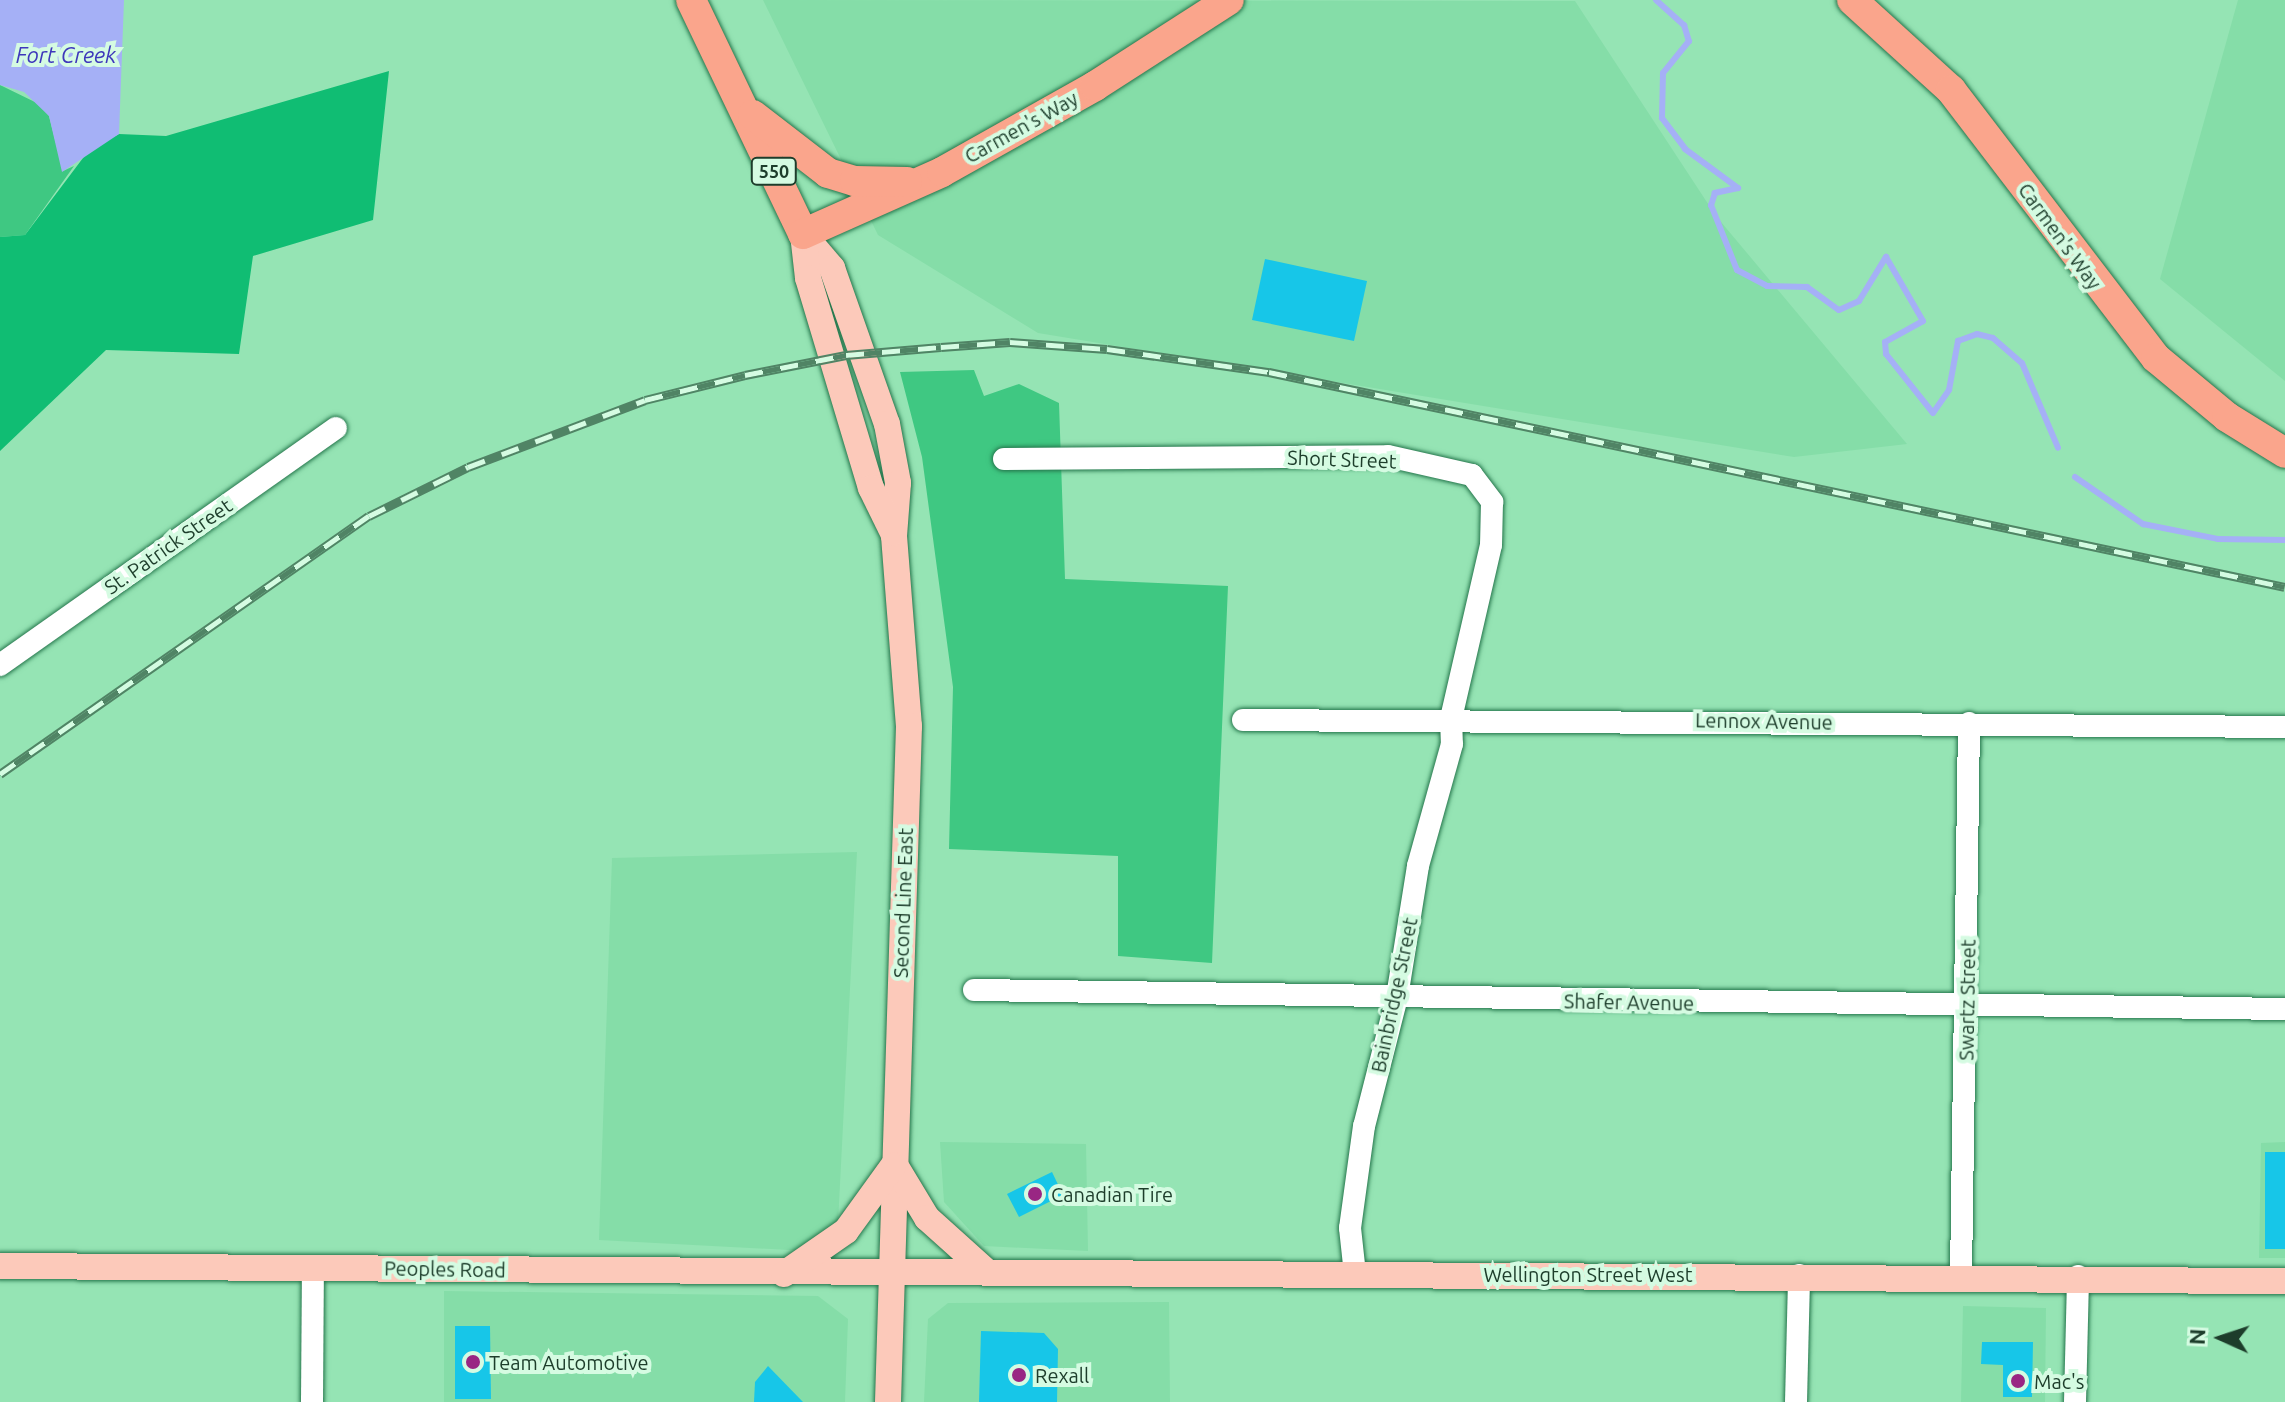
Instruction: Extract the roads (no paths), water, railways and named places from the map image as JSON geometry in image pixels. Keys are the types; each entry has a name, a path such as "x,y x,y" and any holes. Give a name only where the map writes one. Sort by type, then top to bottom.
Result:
{"highway":[{"name":"Second Line East","path":"691,0 746,108 803,234"},
{"name":"Carmen's Way","path":"803,234 922,180 1095,86 1229,0"},
{"name":"Carmen's Way","path":"1852,0 1951,90 2156,358 2227,417 2285,453"},
{"path":"746,108 801,158 828,173 883,184 922,180"}],"main road":[{"name":"Second Line East","path":"803,234 808,278 871,488 894,536 909,726 890,1270"},
{"path":"784,1274 846,1231 894,1164 927,1218 985,1270"},
{"name":"Peoples Road","path":"0,1266 784,1274 890,1270"},
{"name":"Wellington Street West","path":"890,1270 2078,1276 2285,1281"},
{"name":"550","path":"888,1402 890,1270"}],"street":[{"name":"St. Patrick Street","path":"0,665 336,428"},
{"name":"Short Street","path":"1004,459 1388,456 1472,475 1492,502 1491,545 1451,718"},
{"name":"Lennox Avenue","path":"1243,720 1451,718 2285,727"},
{"name":"Bainbridge Street","path":"1355,1274 1350,1228 1364,1126 1397,997 1418,866 1452,744 1451,718"},
{"name":"Swartz Street","path":"1961,1276 1969,723"},
{"name":"Shafer Avenue","path":"974,990 2285,1009"},
{"path":"312,1402 313,1267"},
{"path":"1796,1402 1799,1275"},
{"path":"2075,1402 2078,1276"}],"water":[{"name":"Fort Creek","path":"0,0 124,0 119,134 62,172 49,116 24,92 0,85"}],"waterway":[{"name":"Fort Creek","path":"1656,0 1684,25 1689,41 1663,73 1662,118 1685,149 1738,188 1715,193 1711,205 1737,270 1767,286 1807,287 1839,310 1859,301 1886,257 1923,321 1885,342 1886,354 1933,413 1949,390 1958,341 1977,334 1993,338 2022,363 2058,448"},
{"name":"Fort Creek","path":"2075,477 2143,524 2218,539 2285,540"}],"railway":[{"path":"0,774 369,516 468,467 645,400 745,375 846,355 941,347 1010,342 1107,349 1269,372 2285,587"}],"place":[{"name":"Canadian Tire","path":"1035,1194"},
{"name":"Team Automotive","path":"473,1362"},
{"name":"Rexall","path":"1019,1375"},
{"name":"Mac's","path":"2018,1381"}]}
